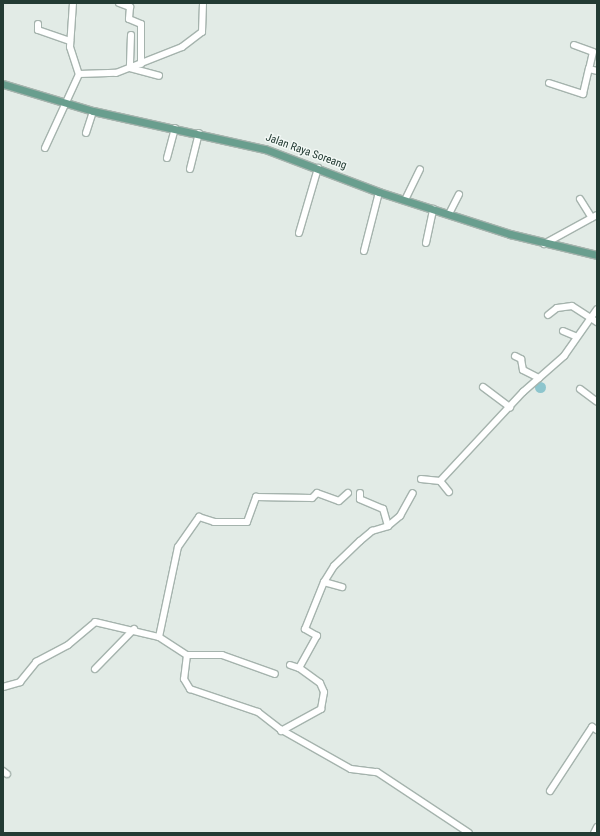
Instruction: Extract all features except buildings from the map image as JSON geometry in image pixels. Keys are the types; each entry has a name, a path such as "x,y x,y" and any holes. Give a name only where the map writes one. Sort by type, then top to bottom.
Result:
{"main road":[{"name":"Jalan Raya Soreang","path":"3,84 93,111 265,148 379,192 544,244 597,255"}],"street":[{"path":"46,148 79,74 70,41 73,3"},
{"path":"119,3 130,7 129,19 141,24 141,64"},
{"path":"79,74 116,73 171,53 200,34 204,25 203,3"},
{"path":"38,24 38,30 70,41"},
{"path":"130,68 131,36"},
{"path":"549,83 583,94 593,52 574,45"},
{"path":"130,68 159,76"},
{"path":"589,69 597,71"},
{"path":"86,133 93,111"},
{"path":"167,158 175,128"},
{"path":"190,169 199,133"},
{"path":"299,233 318,168"},
{"path":"405,200 420,169"},
{"path":"364,251 379,192"},
{"path":"449,214 459,194"},
{"path":"544,244 595,216 580,199"},
{"path":"426,243 433,209"},
{"path":"548,315 569,306 590,315 597,322"},
{"path":"440,481 539,378 564,356 590,315 597,309"},
{"path":"563,331 576,336"},
{"path":"515,356 521,358 523,370 539,378"},
{"path":"483,388 510,408"},
{"path":"580,389 597,402"},
{"path":"421,479 440,481 449,492"},
{"path":"159,636 178,547 199,517 214,522 247,522 256,497 312,498 317,493 339,501 348,493"},
{"path":"360,493 361,500 380,506 388,526"},
{"path":"300,668 317,636 305,629 324,582 334,566 372,531 388,526 400,516 413,493"},
{"path":"324,582 342,587"},
{"path":"3,687 20,682 36,662 68,645 95,622 134,629 159,636 187,655 222,655 274,674"},
{"path":"95,669 134,629"},
{"path":"187,655 184,679 190,688 258,712 282,731 351,768 378,772 469,833"},
{"path":"282,731 318,713 322,706 320,683 300,668 290,665"},
{"path":"550,791 592,727 597,730"},
{"path":"594,833 597,827"}],"water":[{"path":"538,382 542,382 544,383 544,391 538,392 535,389 535,385"}]}
